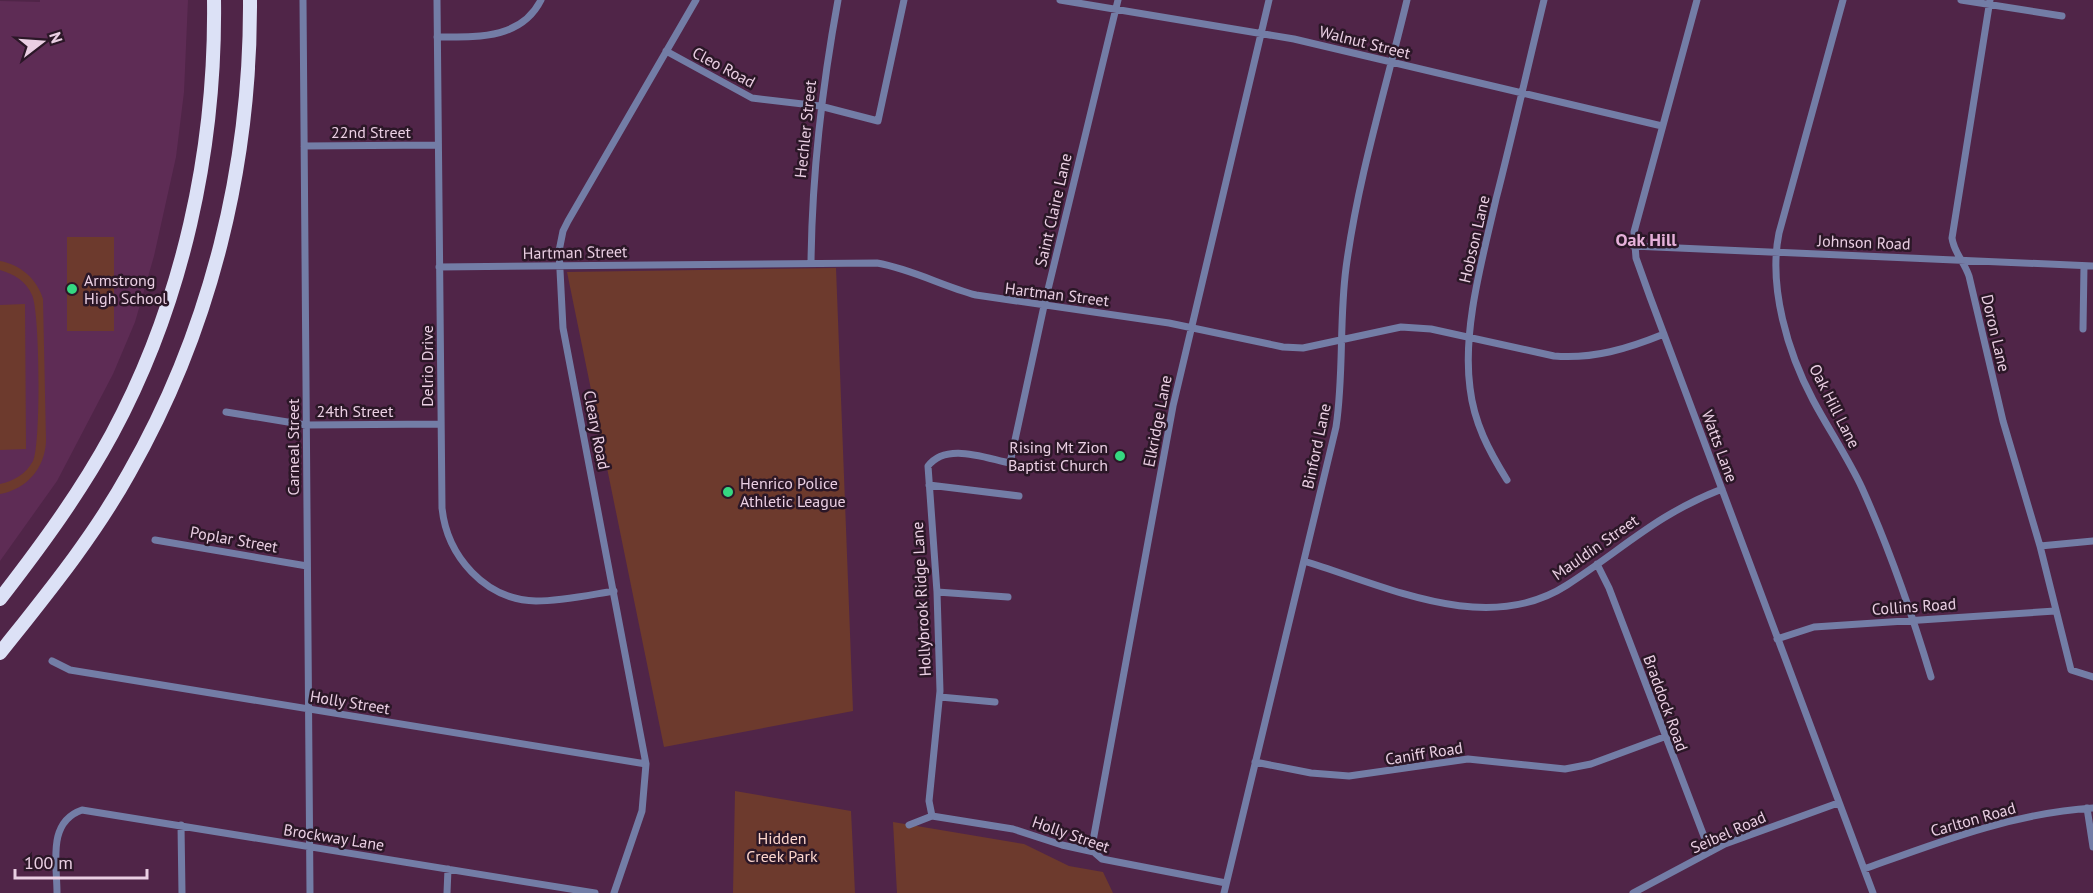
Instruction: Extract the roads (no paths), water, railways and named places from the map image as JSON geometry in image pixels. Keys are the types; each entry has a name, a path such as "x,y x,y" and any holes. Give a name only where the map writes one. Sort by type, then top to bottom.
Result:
{"highway":[{"path":"0,599 64,513 101,453 136,386 160,327 186,242 203,152 212,82 214,0"},
{"path":"0,653 75,558 102,517 145,445 177,375 207,293 234,189 246,103 250,0"}],"street":[{"name":"Carneal Street","path":"303,0 310,893"},
{"name":"Delrio Drive","path":"437,0 443,520 453,547 470,571 492,588 534,601 614,591"},
{"path":"437,37 500,34 520,25 542,0"},
{"name":"Cleary Road","path":"614,893 642,811 646,764 563,328 559,266 563,231 696,0"},
{"name":"Hechler Street","path":"811,263 813,186 820,106 838,0"},
{"name":"Cleo Road","path":"666,51 752,98 820,106 878,121 904,0"},
{"name":"Walnut Street","path":"1060,0 1117,4 1262,32 1662,126"},
{"name":"Elkridge Lane","path":"1094,852 1095,830 1171,417 1269,0"},
{"name":"Binford Lane","path":"1224,893 1336,427 1349,247 1407,0"},
{"name":"Hobson Lane","path":"1507,480 1485,442 1473,408 1469,377 1471,338 1482,258 1544,0"},
{"name":"Watts Lane","path":"1697,0 1638,216 1634,246 1664,334 1873,893"},
{"name":"Oak Hill Lane","path":"1843,0 1775,252 1779,293 1794,356 1812,398 1862,486 1931,677"},
{"path":"1961,0 1990,2 2062,16"},
{"name":"Doron Lane","path":"1990,2 1952,238 1954,250 1969,276 2003,421 2040,546 2071,670 2093,677"},
{"name":"Saint Claire Lane","path":"1010,463 1044,306 1117,4"},
{"name":"22nd Street","path":"304,146 438,145"},
{"name":"Johnson Road","path":"1634,246 2093,266"},
{"name":"Hartman Street","path":"439,267 877,263 894,266 976,295 1192,328 1283,347 1303,348 1401,327 1431,329 1572,358 1604,355 1664,334"},
{"path":"2083,329 2084,266"},
{"name":"24th Street","path":"226,412 306,425 441,424"},
{"name":"Hollybrook Ridge Lane","path":"932,816 929,801 940,697 937,592 928,466 933,460 943,455 956,453 1010,463"},
{"path":"929,485 1019,496"},
{"name":"Mauldin Street","path":"1304,561 1431,600 1475,609 1501,608 1543,597 1565,586 1667,514 1722,489"},
{"name":"Poplar Street","path":"155,540 307,566"},
{"path":"2040,546 2093,541"},
{"name":"Braddock Road","path":"1597,564 1609,588 1664,737 1710,852"},
{"path":"937,592 1008,597"},
{"name":"Collins Road","path":"1777,639 1814,627 2055,611"},
{"name":"Holly Street","path":"52,661 70,670 646,764"},
{"path":"940,697 995,702"},
{"name":"Caniff Road","path":"1255,762 1299,772 1349,776 1468,759 1565,769 1591,764 1664,737"},
{"name":"Seibel Road","path":"1633,893 1710,852 1838,803"},
{"path":"2090,808 2093,847"},
{"name":"Carlton Road","path":"1864,869 1987,826 2053,812 2090,808"},
{"name":"Brockway Lane","path":"57,893 58,831 70,815 82,810 596,893"},
{"path":"909,825 932,816"},
{"name":"Holly Street","path":"932,816 1013,829 1062,845 1094,852 1102,860 1123,865 1226,883"},
{"path":"181,825 182,893"},
{"path":"447,893 448,869"}],"place":[{"name":"Armstrong High School","path":"72,289"},
{"name":"Rising Mt Zion Baptist Church","path":"1120,456"},
{"name":"Henrico Police Athletic League","path":"728,492"}],"district":[{"name":"Oak Hill","path":"1646,240"}],"park label":[{"name":"Hidden Creek Park","path":"782,847"}]}
